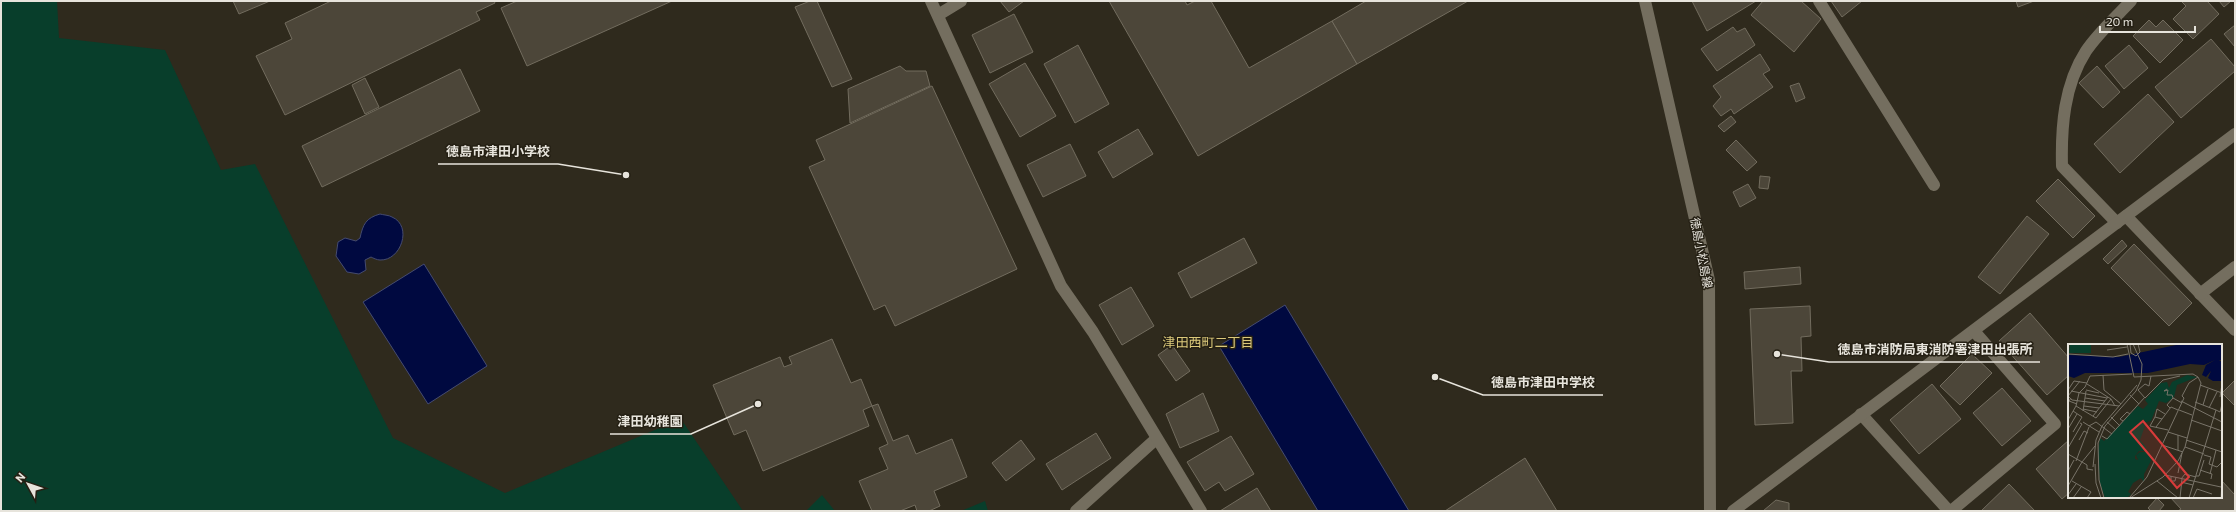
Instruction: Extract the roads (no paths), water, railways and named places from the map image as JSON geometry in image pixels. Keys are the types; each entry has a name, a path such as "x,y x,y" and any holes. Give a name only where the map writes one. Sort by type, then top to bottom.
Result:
{"street":[{"path":"931,1 1061,286 1093,332 1156,439 1201,511"},
{"path":"938,15 960,1"},
{"name":"徳島小松島線","path":"1645,1 1709,280 1710,511"},
{"path":"1819,1 1934,186"},
{"path":"2131,1 2086,51 2074,76 2064,112 2062,166 2122,220 2200,294 2235,330"},
{"path":"1733,511 2235,134"},
{"path":"2200,294 2235,267"},
{"path":"1861,414 1950,511 2055,424 1974,330"},
{"path":"1076,511 1156,439"}],"place":[{"name":"徳島市津田小学校","path":"626,175"},
{"name":"徳島市消防局東消防署津田出張所","path":"1777,354"},
{"name":"徳島市津田中学校","path":"1435,377"},
{"name":"津田幼稚園","path":"758,404"}],"district":[{"name":"津田西町二丁目","path":"1208,342"}]}
